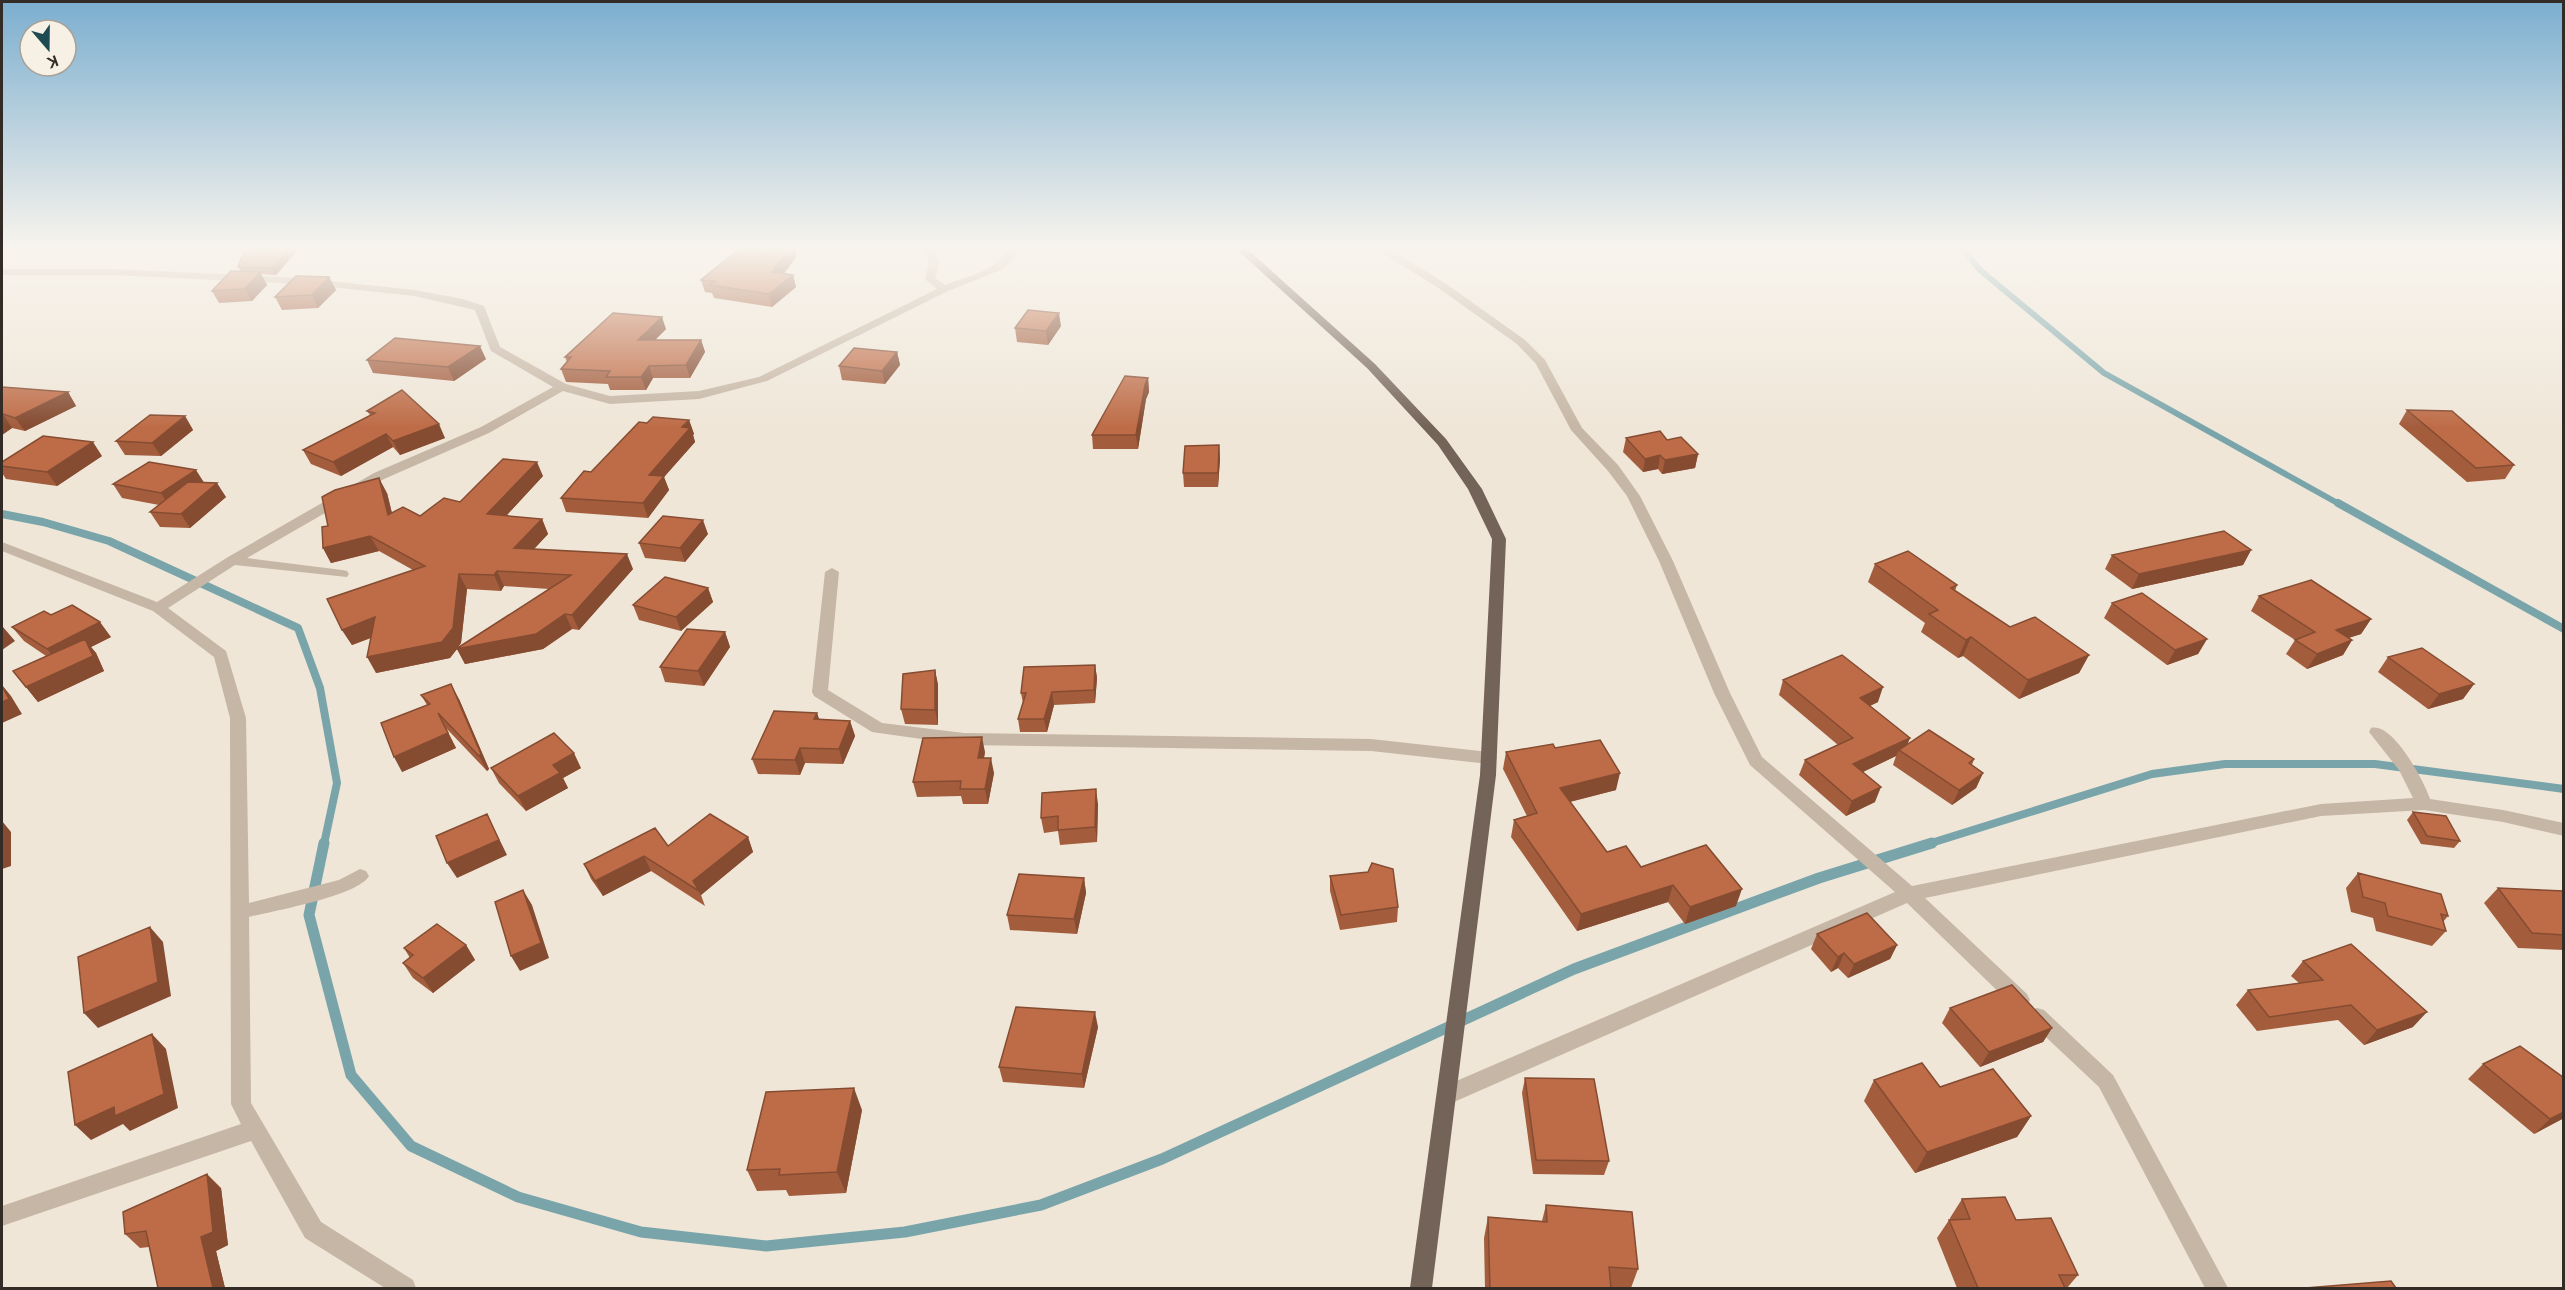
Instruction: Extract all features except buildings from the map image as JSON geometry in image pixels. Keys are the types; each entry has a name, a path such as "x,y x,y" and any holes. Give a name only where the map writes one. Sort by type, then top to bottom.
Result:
{"main road":[{"path":"1305,306 1371,366 1442,442 1475,489 1498,539 1489,758 1421,1288"}],"street":[{"path":"475,306 480,308 495,349 562,387 610,400 699,395 763,379 909,306"},
{"path":"1471,306 1521,342 1541,362 1577,430 1613,468 1633,496 1666,561 1722,693 1756,761 1909,894 2106,1081 2217,1288"},
{"path":"158,608 233,560 379,476 485,430 562,387"},
{"path":"2,546 158,608 221,655 238,718 242,1104 313,1230 405,1288"},
{"path":"233,560 342,574"},
{"path":"832,572 820,692 878,728 964,738 1371,745 1489,758"},
{"path":"2377,732 2398,753 2415,780 2424,804"},
{"path":"1447,1095 1909,894 2321,810 2424,804 2503,816 2564,830"},
{"path":"240,912 344,886 360,876"},
{"path":"2,1216 256,1129"}],"waterway":[{"path":"2024,306 2104,373 2341,505"},
{"path":"2338,503 2564,629"},
{"path":"2,514 43,522 109,541 298,628 320,688 337,783 324,844"},
{"path":"1928,844 2152,774 2225,764 2375,764 2564,789"},
{"path":"324,843 309,915 351,1075 411,1146 518,1197 641,1232 766,1246 905,1232 1041,1205 1162,1159 1574,969 1819,878 1932,843"}]}
